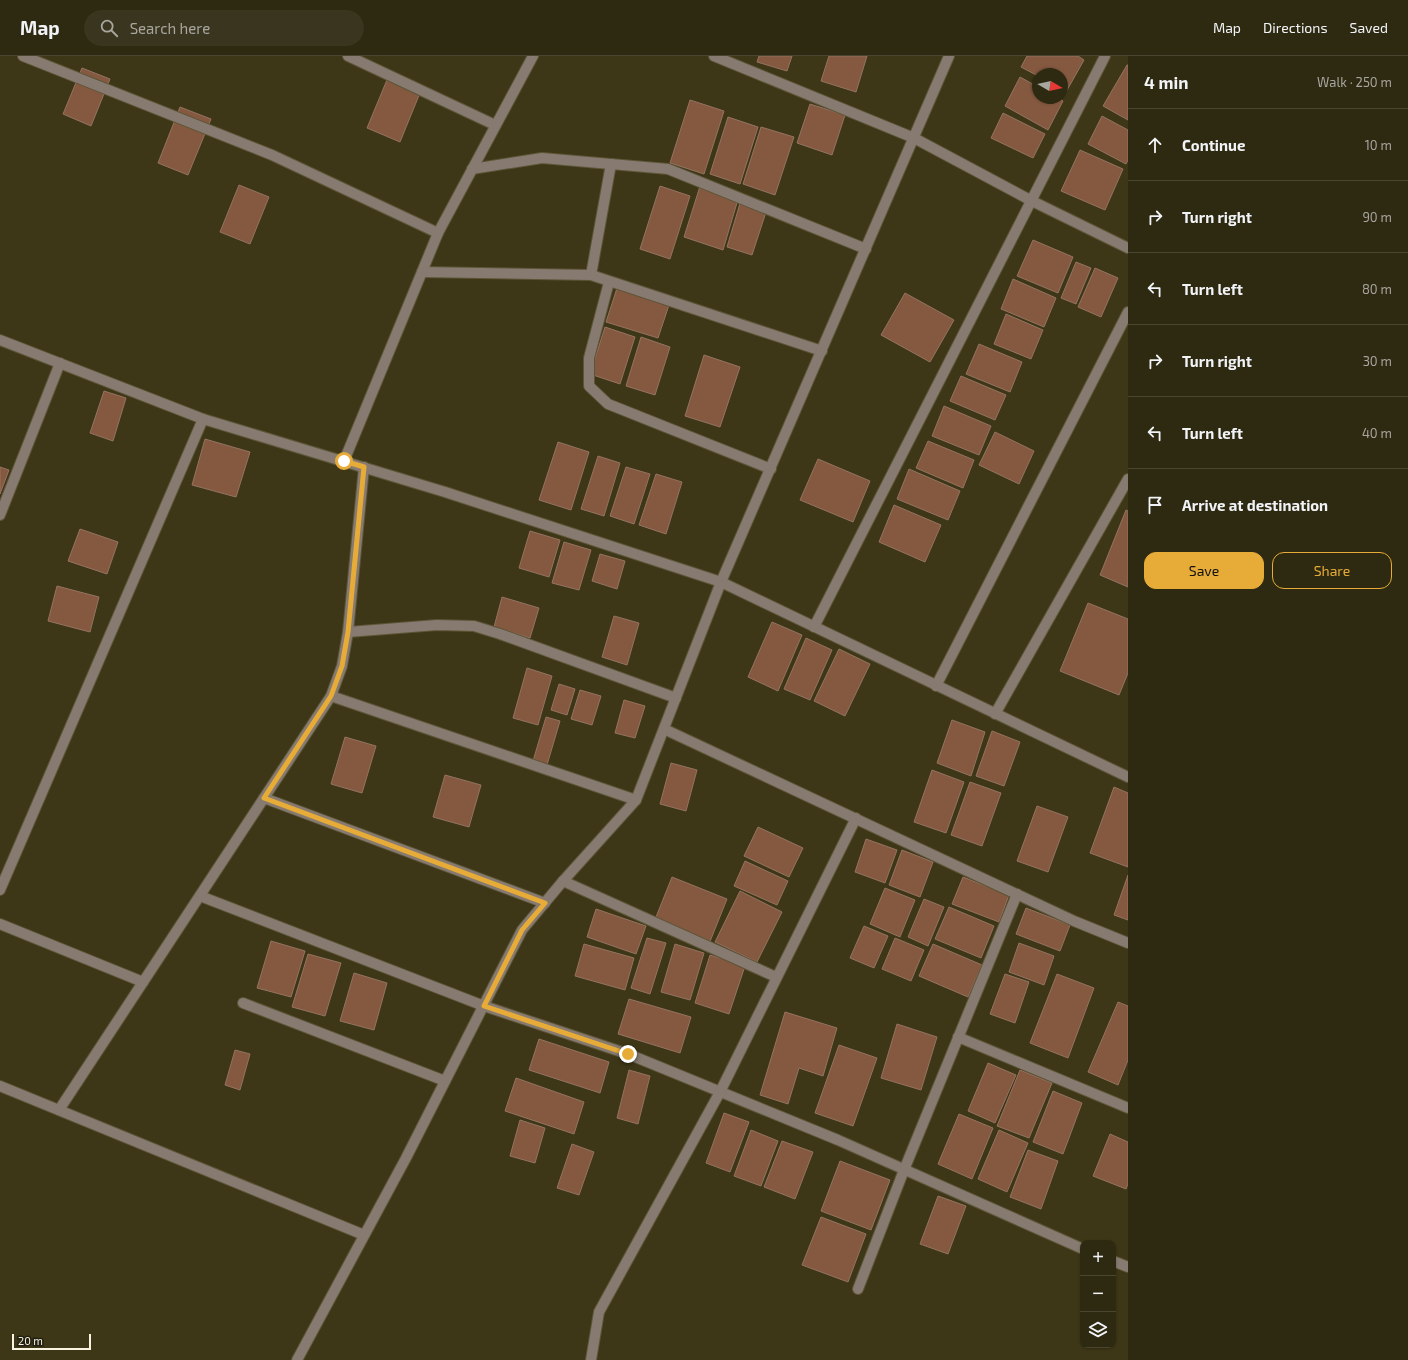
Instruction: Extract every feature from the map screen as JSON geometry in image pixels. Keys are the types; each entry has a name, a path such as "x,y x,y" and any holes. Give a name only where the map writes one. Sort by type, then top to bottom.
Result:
{"street":[{"path":"23,56 272,155 438,233"},
{"path":"348,56 495,125"},
{"path":"344,461 438,233 533,56"},
{"path":"714,56 914,138 1032,201 1128,248"},
{"path":"297,1360 445,1081 522,930 562,881 636,800 721,582 950,56"},
{"path":"814,627 1105,56"},
{"path":"472,168 542,158 668,169 866,249"},
{"path":"591,275 611,164"},
{"path":"422,272 591,275 822,351"},
{"path":"609,282 588,358 589,386 608,404 770,468"},
{"path":"936,686 1128,312"},
{"path":"0,340 203,419 364,467 721,582 1128,777"},
{"path":"0,515 60,363"},
{"path":"0,890 203,419"},
{"path":"60,1110 331,696 342,666 348,632 364,467"},
{"path":"995,714 1128,479"},
{"path":"348,632 438,625 474,626 676,698"},
{"path":"331,696 636,800"},
{"path":"664,729 1074,921 1128,942"},
{"path":"264,798 545,903"},
{"path":"591,1360 599,1312 720,1092 856,818"},
{"path":"562,881 776,977"},
{"path":"858,1289 904,1170 1017,894"},
{"path":"200,896 484,1006 628,1054 838,1140 1080,1248"},
{"path":"0,924 143,982"},
{"path":"243,1003 445,1081"},
{"path":"958,1037 1128,1108"},
{"path":"0,1086 364,1235"},
{"path":"1116,1262 1128,1267"}],"building":[{"path":"759,56 792,56 787,71 757,62"},
{"path":"829,56 867,56 856,92 821,81"},
{"path":"1027,56 1078,56 1084,60 1068,88 1068,68 1032,68 1032,73 1021,67"},
{"path":"1128,65 1128,120 1103,106"},
{"path":"82,68 110,79 91,126 63,114"},
{"path":"389,75 422,88 400,142 367,128"},
{"path":"1020,77 1032,84 1032,104 1061,104 1048,130 1005,106"},
{"path":"690,100 724,111 704,174 670,163"},
{"path":"810,104 845,115 832,155 797,143"},
{"path":"180,107 211,119 188,175 158,163"},
{"path":"1003,113 1045,134 1033,158 991,138"},
{"path":"1102,116 1128,130 1128,160 1126,164 1088,144"},
{"path":"728,117 758,127 740,184 710,174"},
{"path":"761,127 794,137 775,195 743,184"},
{"path":"1080,150 1123,169 1105,210 1061,191"},
{"path":"701,183 739,196 723,250 684,237"},
{"path":"239,185 269,197 250,244 220,232"},
{"path":"660,186 690,196 670,259 640,249"},
{"path":"741,200 767,209 752,255 727,247"},
{"path":"1033,240 1073,257 1058,293 1017,276"},
{"path":"1076,262 1091,268 1076,304 1061,298"},
{"path":"1095,268 1118,278 1101,317 1078,307"},
{"path":"1013,279 1056,298 1044,327 1001,309"},
{"path":"619,282 671,299 658,338 606,322"},
{"path":"905,293 954,320 930,362 881,335"},
{"path":"1006,314 1043,330 1031,359 994,344"},
{"path":"605,327 635,337 620,384 590,374"},
{"path":"641,337 670,347 655,395 626,386"},
{"path":"979,344 1022,362 1010,392 966,374"},
{"path":"704,355 740,367 720,427 685,416"},
{"path":"961,376 1006,395 995,420 950,401"},
{"path":"104,391 126,398 113,441 90,433"},
{"path":"944,406 991,426 979,455 932,436"},
{"path":"995,432 1034,451 1019,484 979,465"},
{"path":"205,439 250,452 236,497 192,485"},
{"path":"928,441 974,460 963,488 916,468"},
{"path":"558,442 589,452 571,510 539,500"},
{"path":"598,456 620,463 604,516 581,509"},
{"path":"818,459 870,481 853,522 800,500"},
{"path":"0,467 9,470 0,494"},
{"path":"626,467 650,474 634,524 610,516"},
{"path":"909,469 960,491 948,520 897,499"},
{"path":"656,474 682,482 666,534 639,525"},
{"path":"894,505 941,525 925,562 879,542"},
{"path":"1126,510 1128,511 1128,587 1100,575"},
{"path":"80,529 118,542 107,574 68,561"},
{"path":"530,531 560,540 549,577 519,568"},
{"path":"564,542 591,550 579,590 552,583"},
{"path":"600,554 625,561 617,589 592,581"},
{"path":"57,586 99,597 90,632 48,621"},
{"path":"502,597 539,608 530,638 494,627"},
{"path":"1088,603 1128,619 1128,673 1119,695 1060,671"},
{"path":"614,616 639,623 627,665 602,657"},
{"path":"772,622 802,635 778,691 748,677"},
{"path":"806,638 832,650 810,700 784,689"},
{"path":"839,649 870,664 845,716 814,701"},
{"path":"527,668 552,676 538,725 513,718"},
{"path":"559,684 575,689 567,715 551,710"},
{"path":"580,690 601,696 592,725 571,719"},
{"path":"624,700 645,706 635,738 615,733"},
{"path":"546,717 560,721 547,765 533,761"},
{"path":"952,720 985,732 971,776 937,763"},
{"path":"992,731 1020,742 1004,786 976,776"},
{"path":"345,737 376,746 362,793 331,784"},
{"path":"671,763 697,770 686,811 660,804"},
{"path":"932,770 964,782 946,833 914,822"},
{"path":"445,775 481,785 469,827 433,817"},
{"path":"970,782 1001,793 982,846 951,835"},
{"path":"1114,787 1128,793 1128,867 1090,853"},
{"path":"1037,806 1068,817 1048,872 1017,861"},
{"path":"758,827 803,848 789,877 744,856"},
{"path":"866,839 897,850 885,883 855,872"},
{"path":"902,850 933,862 920,897 889,885"},
{"path":"745,861 788,881 777,905 734,886"},
{"path":"1128,875 1128,920 1114,915"},
{"path":"672,877 727,899 709,944 654,922"},
{"path":"963,877 1009,895 999,922 952,904"},
{"path":"885,888 915,900 900,937 870,924"},
{"path":"740,891 782,912 757,962 715,942"},
{"path":"924,899 944,907 928,946 908,937"},
{"path":"949,907 994,926 981,958 935,939"},
{"path":"1026,908 1070,925 1060,951 1016,934"},
{"path":"596,909 646,926 636,954 587,937"},
{"path":"864,926 888,936 874,968 850,958"},
{"path":"647,938 666,943 650,994 631,988"},
{"path":"895,938 924,950 911,981 882,969"},
{"path":"271,941 305,951 291,997 257,988"},
{"path":"1019,943 1054,956 1044,985 1009,972"},
{"path":"584,944 634,958 625,990 575,976"},
{"path":"675,944 704,953 690,1000 661,992"},
{"path":"933,944 982,965 968,997 919,976"},
{"path":"308,954 341,963 325,1016 292,1007"},
{"path":"710,955 745,966 729,1014 695,1003"},
{"path":"354,973 387,983 374,1030 340,1021"},
{"path":"1005,974 1029,982 1015,1023 990,1014"},
{"path":"1057,974 1094,988 1068,1058 1030,1043"},
{"path":"629,999 691,1017 680,1053 618,1034"},
{"path":"1118,1002 1128,1006 1128,1060 1118,1085 1088,1072"},
{"path":"785,1012 837,1028 823,1076 799,1068 788,1104 760,1095"},
{"path":"897,1024 937,1037 921,1090 881,1078"},
{"path":"539,1039 609,1062 600,1093 529,1070"},
{"path":"839,1045 877,1058 853,1126 815,1113"},
{"path":"235,1050 250,1054 240,1090 225,1085"},
{"path":"988,1063 1016,1075 995,1123 968,1111"},
{"path":"629,1070 650,1076 638,1124 617,1118"},
{"path":"1020,1070 1052,1083 1029,1138 997,1126"},
{"path":"516,1078 584,1102 574,1134 505,1111"},
{"path":"1053,1091 1082,1103 1063,1154 1033,1142"},
{"path":"724,1113 749,1122 730,1172 706,1163"},
{"path":"959,1114 993,1128 972,1179 938,1164"},
{"path":"520,1120 545,1128 535,1163 510,1156"},
{"path":"751,1130 778,1141 761,1186 734,1176"},
{"path":"999,1130 1028,1143 1007,1192 978,1179"},
{"path":"1110,1134 1128,1142 1128,1184 1126,1189 1093,1176"},
{"path":"782,1141 813,1152 795,1199 764,1187"},
{"path":"572,1144 594,1152 579,1195 557,1188"},
{"path":"1028,1150 1058,1161 1041,1209 1010,1197"},
{"path":"840,1161 890,1180 871,1230 821,1211"},
{"path":"938,1196 966,1206 948,1254 920,1244"},
{"path":"821,1217 866,1234 848,1282 802,1265"}],"route":[{"path":"344,461 364,467 348,632 342,666 331,696 264,798 545,903 522,930 484,1006 628,1054"}]}
